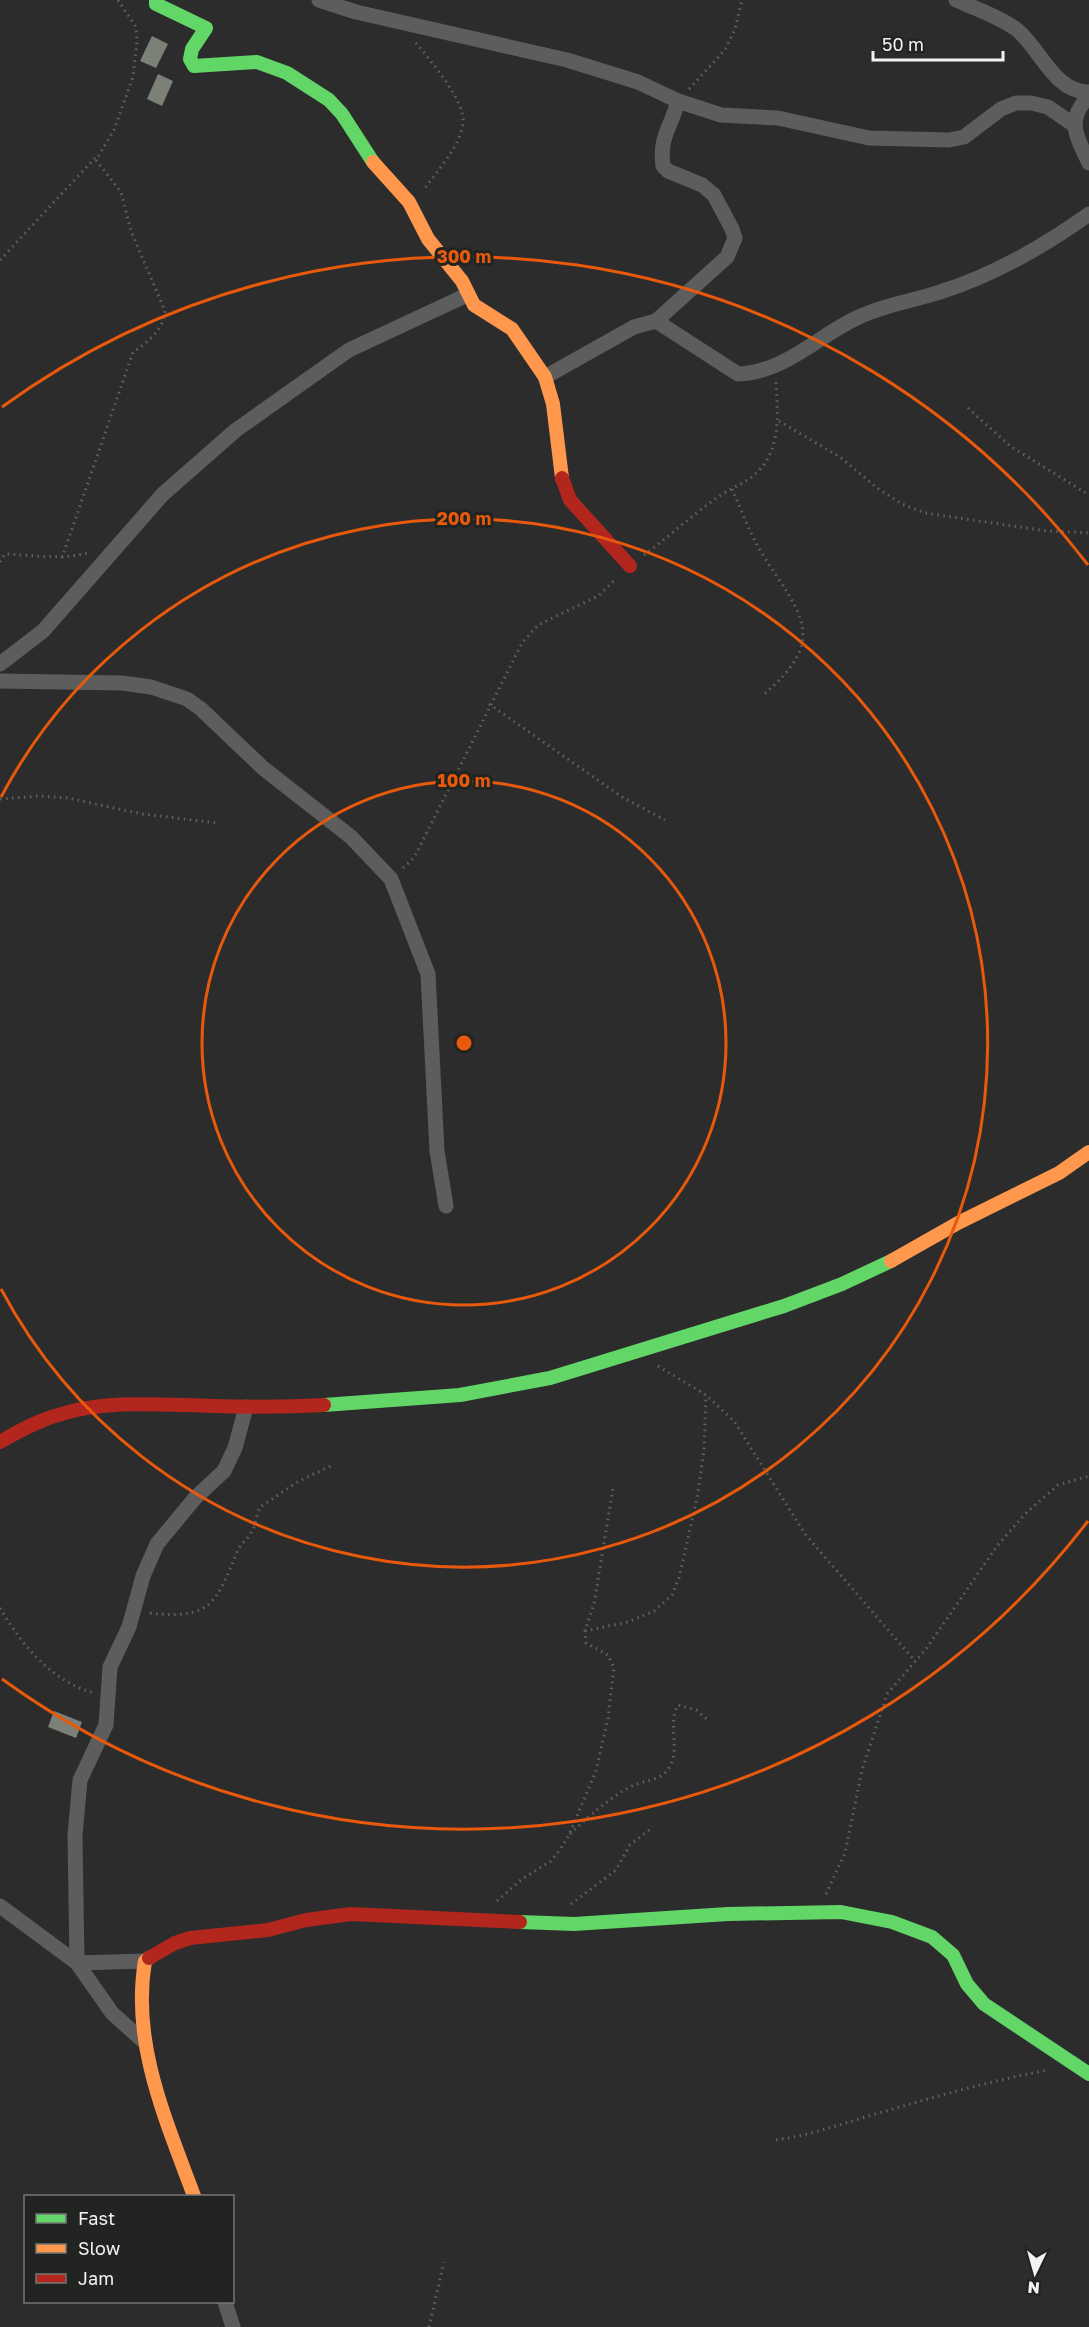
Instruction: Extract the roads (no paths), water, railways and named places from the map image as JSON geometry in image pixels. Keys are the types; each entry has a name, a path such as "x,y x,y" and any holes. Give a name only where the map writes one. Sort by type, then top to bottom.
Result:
{"street":[{"path":"156,0 156,4 206,28 192,49 189,58 194,66 257,62 287,73 329,100 342,114 366,153 412,207 428,239 462,280 467,295 474,305 512,328 545,376 553,404 563,484 570,500 630,566"},
{"path":"319,0 356,12 567,60 638,82 678,101 721,115 778,118 869,138 956,138 964,137 1001,109 1016,103 1048,107 1074,125"},
{"path":"956,0 1019,31 1050,70 1086,92 1087,98 1077,110 1074,125 1089,163"},
{"path":"545,376 634,327 656,321 726,257 735,242 732,229 714,195 702,185 668,171 663,166 664,133 674,117 678,101"},
{"path":"656,321 738,374 775,365 858,317 882,307 939,292 993,270 1089,214"},
{"path":"0,664 43,631 163,494 236,430 349,350 467,295"},
{"path":"0,681 122,684 151,687 187,699 201,709 263,768 351,837 391,879 428,974 437,1150 446,1206"},
{"path":"0,1442 35,1422 102,1404 246,1407 433,1398 502,1388 590,1368 757,1317 898,1258 957,1223 1070,1167 1089,1152"},
{"path":"78,1963 77,1806 80,1780 106,1725 110,1667 157,1544 195,1498 224,1471 236,1448 246,1407"},
{"path":"0,1906 78,1963 112,2013 142,2040"},
{"path":"78,1963 145,1961 171,1944 204,1933 270,1930 301,1921 351,1914 574,1924 819,1910 892,1922 932,1937 953,1955 968,1984 984,2004 1089,2074"},
{"path":"145,1961 138,1989 142,2040 194,2195"},
{"path":"226,2303 233,2327"}]}
